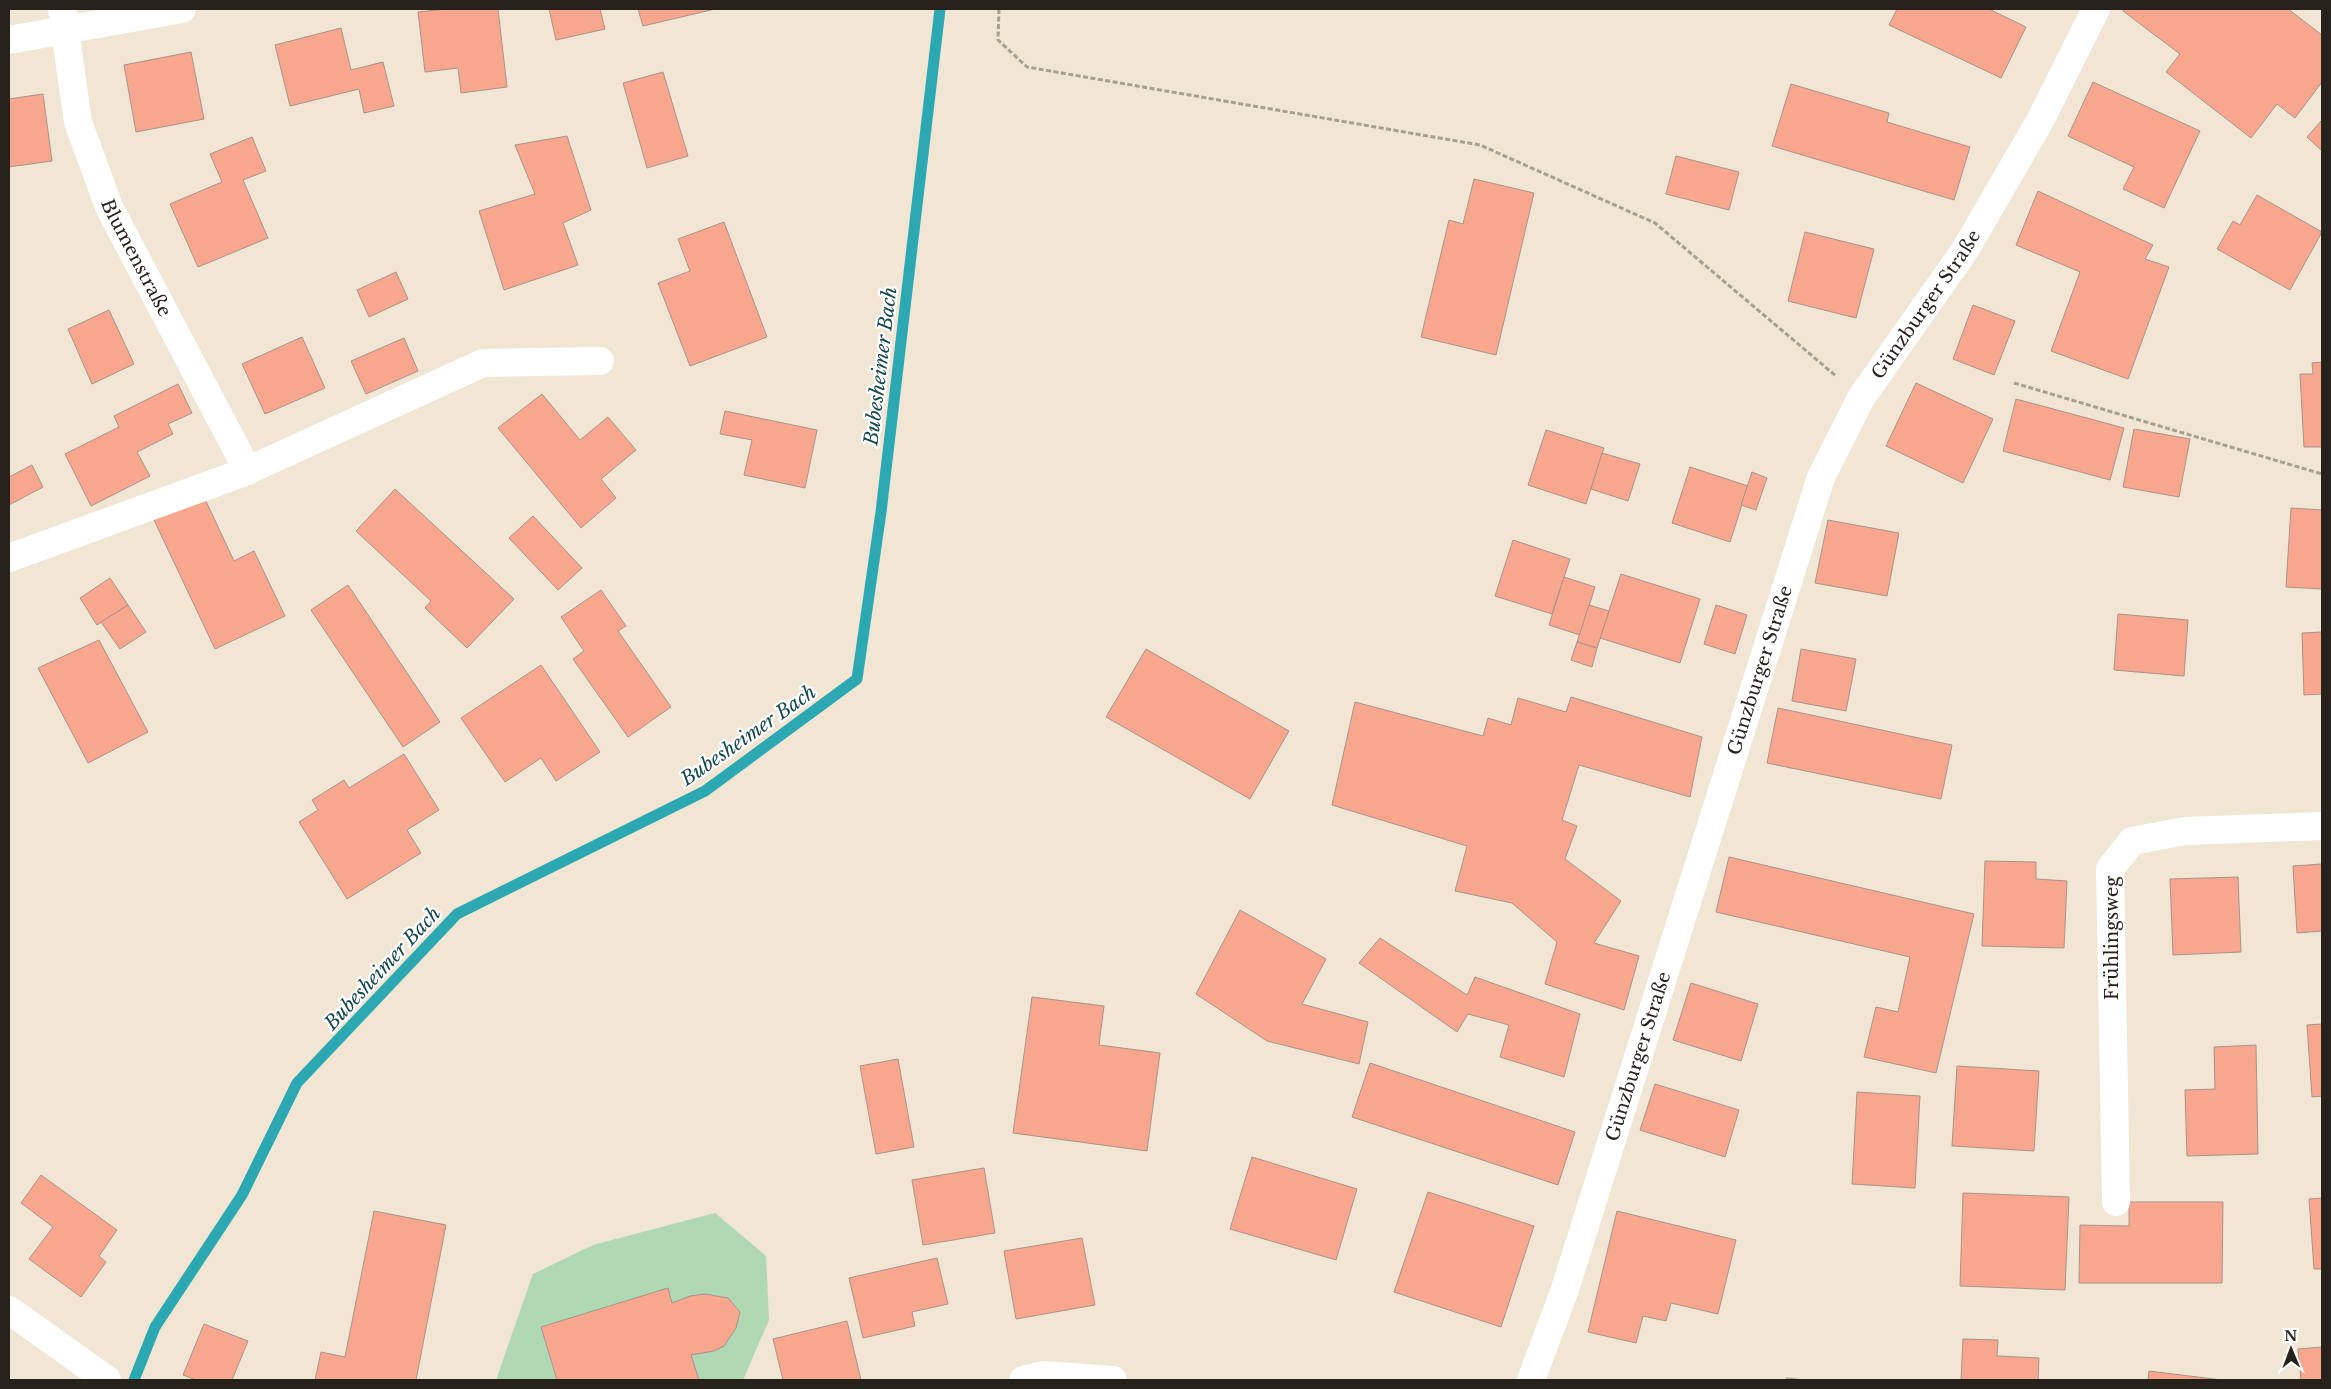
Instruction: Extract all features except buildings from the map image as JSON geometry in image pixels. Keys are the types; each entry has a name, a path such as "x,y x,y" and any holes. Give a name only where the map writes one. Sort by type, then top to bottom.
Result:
{"street":[{"path":"9,40 64,19 182,9"},
{"name":"Günzburger Straße","path":"1531,1380 1564,1292 1821,477 1861,398 1965,250 2041,119 2096,9"},
{"name":"Blumenstraße","path":"64,19 78,122 109,207 248,471"},
{"path":"9,558 248,471 483,363 600,361"},
{"name":"Frühlingsweg","path":"2116,1202 2110,869 2132,841 2185,831 2322,826"},
{"path":"9,1310 107,1380"},
{"path":"1023,1380 1043,1375 1113,1380"}],"path":[{"path":"999,9 998,40 1027,67 1480,145 1655,223 1861,398"},
{"path":"2014,383 2322,474"}],"green space":[{"path":"715,1213 766,1256 769,1320 743,1380 496,1380 533,1274 593,1245"}],"waterway":[{"name":"Bubesheimer Bach","path":"134,1380 155,1327 242,1195 297,1083 457,914 705,791 857,679 881,512 940,9"}]}
